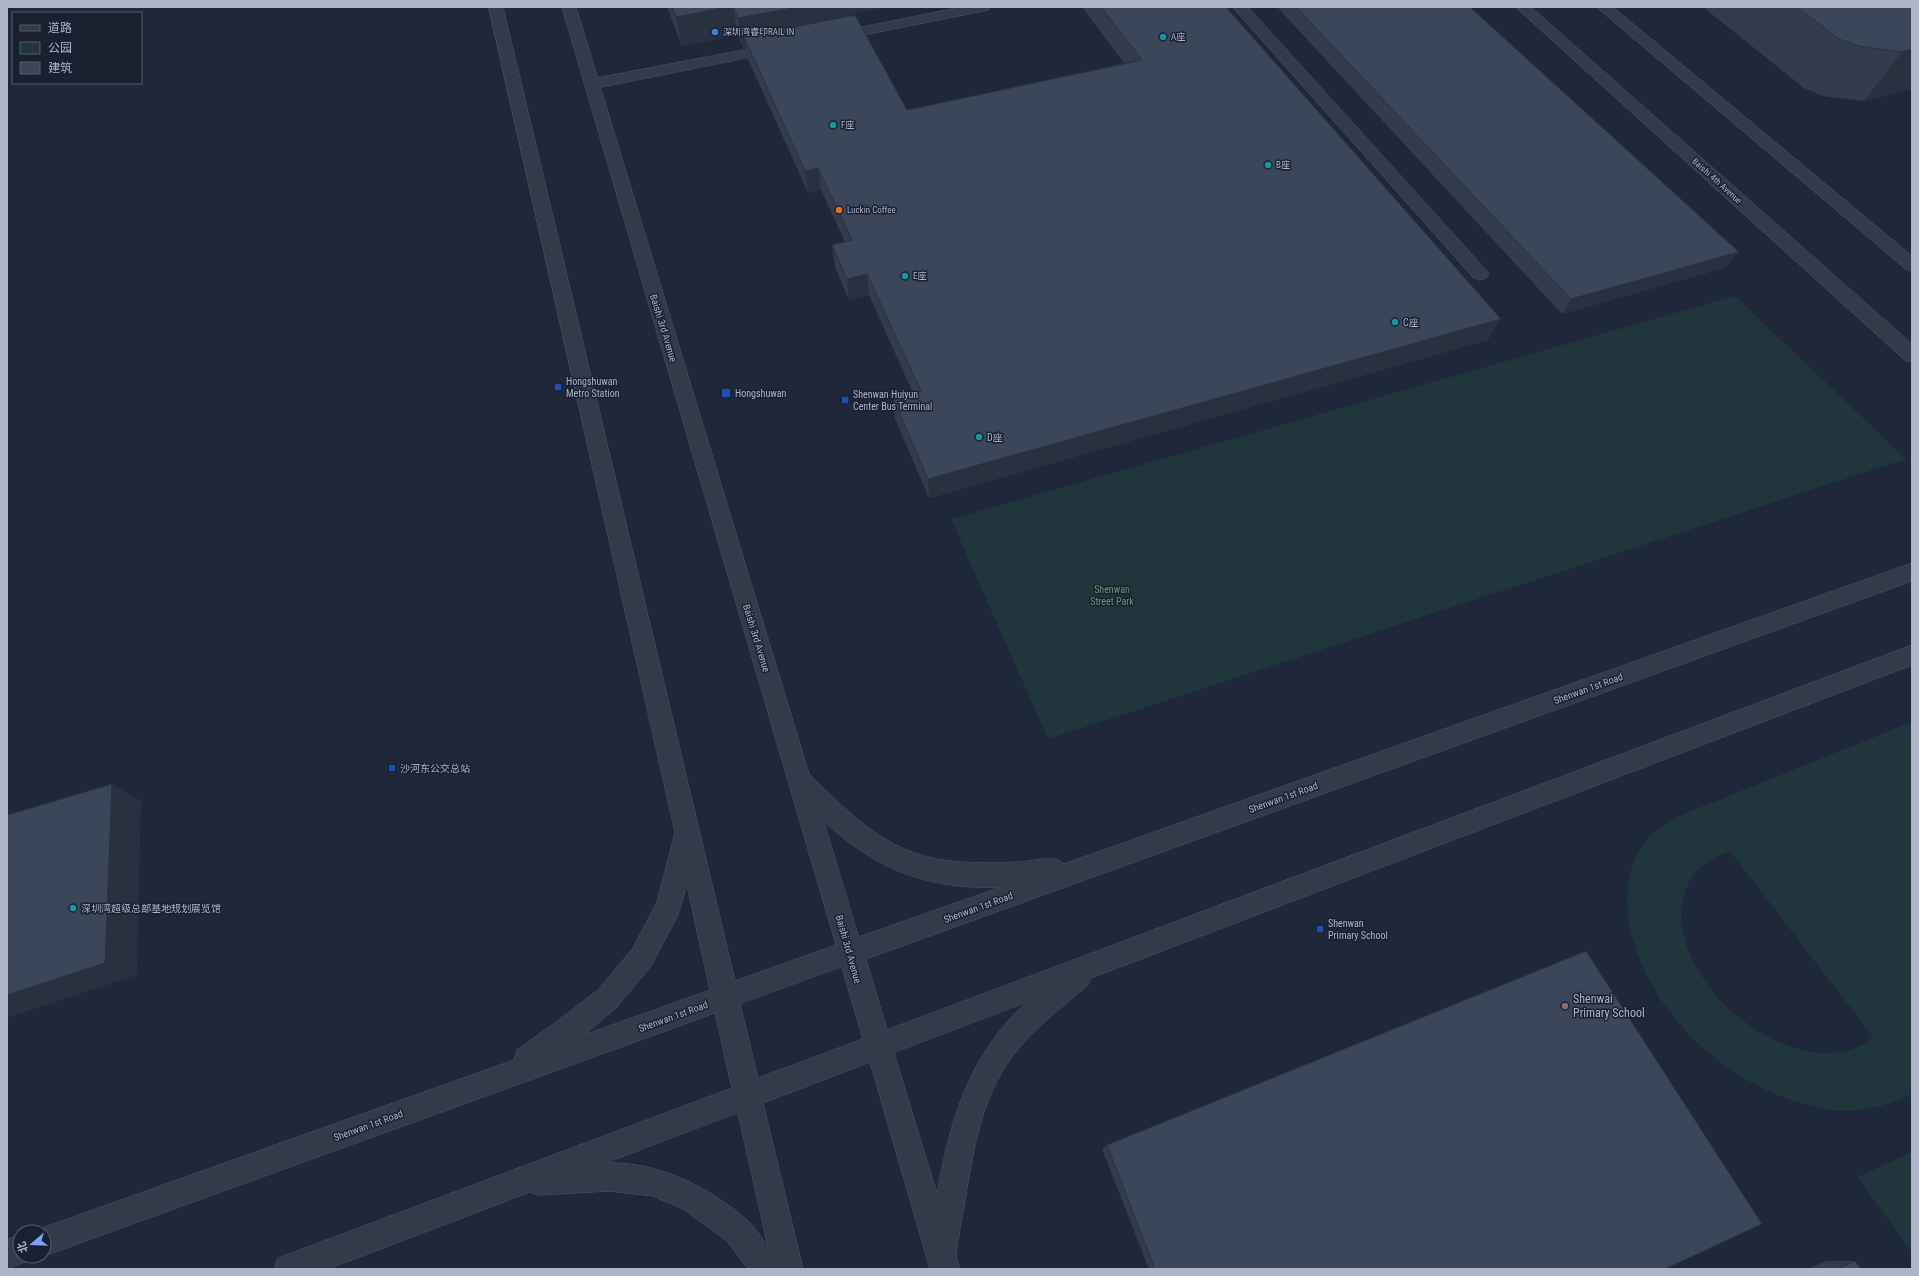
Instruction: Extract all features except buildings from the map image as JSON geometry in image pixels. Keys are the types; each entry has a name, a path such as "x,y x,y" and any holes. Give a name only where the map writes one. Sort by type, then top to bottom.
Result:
{"street":[{"path":"496,7 788,1269"},
{"name":"Baishi 3rd Avenue","path":"569,7 943,1264"},
{"path":"819,39 983,7"},
{"path":"1240,7 1480,274"},
{"name":"Baishi 4th Avenue","path":"1523,7 1912,355"},
{"path":"1604,7 1912,265"},
{"path":"592,84 788,46"},
{"name":"Shenwan 1st Road","path":"52,1238 1912,572"},
{"path":"289,1269 1912,655"},
{"path":"800,781 838,818 867,842 903,862 944,872 999,876 1081,869"},
{"path":"505,1076 566,1032 607,999 642,957 669,906 687,831"},
{"path":"943,1264 961,1144 974,1102 993,1061 1024,1022 1091,965"},
{"path":"518,1182 609,1177 653,1182 692,1199 737,1231 767,1269"}],"green space":[{"name":"Shenwan Street Park","path":"1735,296 1906,459 1048,739 951,519"},
{"path":"1912,722 1912,1094 1893,1102 1872,1108 1851,1111 1830,1110 1797,1102 1764,1089 1734,1072 1706,1051 1681,1026 1660,999 1644,968 1629,925 1627,902 1629,878 1636,856 1642,846 1654,832 1679,816","holes":["1730,851 1874,1038 1841,1052 1814,1052 1787,1045 1760,1032 1736,1014 1714,993 1697,968 1686,942 1681,916 1682,902 1686,889 1696,872 1704,864"]},
{"path":"1912,1152 1912,1253 1858,1177"}],"place":[{"name":"深圳湾睿印RAIL IN","path":"715,32"},
{"name":"A座","path":"1163,37"},
{"name":"F座","path":"833,125"},
{"name":"B座","path":"1268,165"},
{"name":"Luckin Coffee","path":"839,210"},
{"name":"E座","path":"905,276"},
{"name":"C座","path":"1395,322"},
{"name":"Hongshuwan Metro Station","path":"558,387"},
{"name":"Hongshuwan","path":"726,393"},
{"name":"Shenwan Huiyun Center Bus Terminal","path":"845,400"},
{"name":"D座","path":"979,437"},
{"name":"沙河东公交总站","path":"392,768"},
{"name":"深圳湾超级总部基地规划展览馆","path":"73,908"},
{"name":"Shenwan Primary School","path":"1320,929"},
{"name":"Shenwai Primary School","path":"1565,1006"}]}
